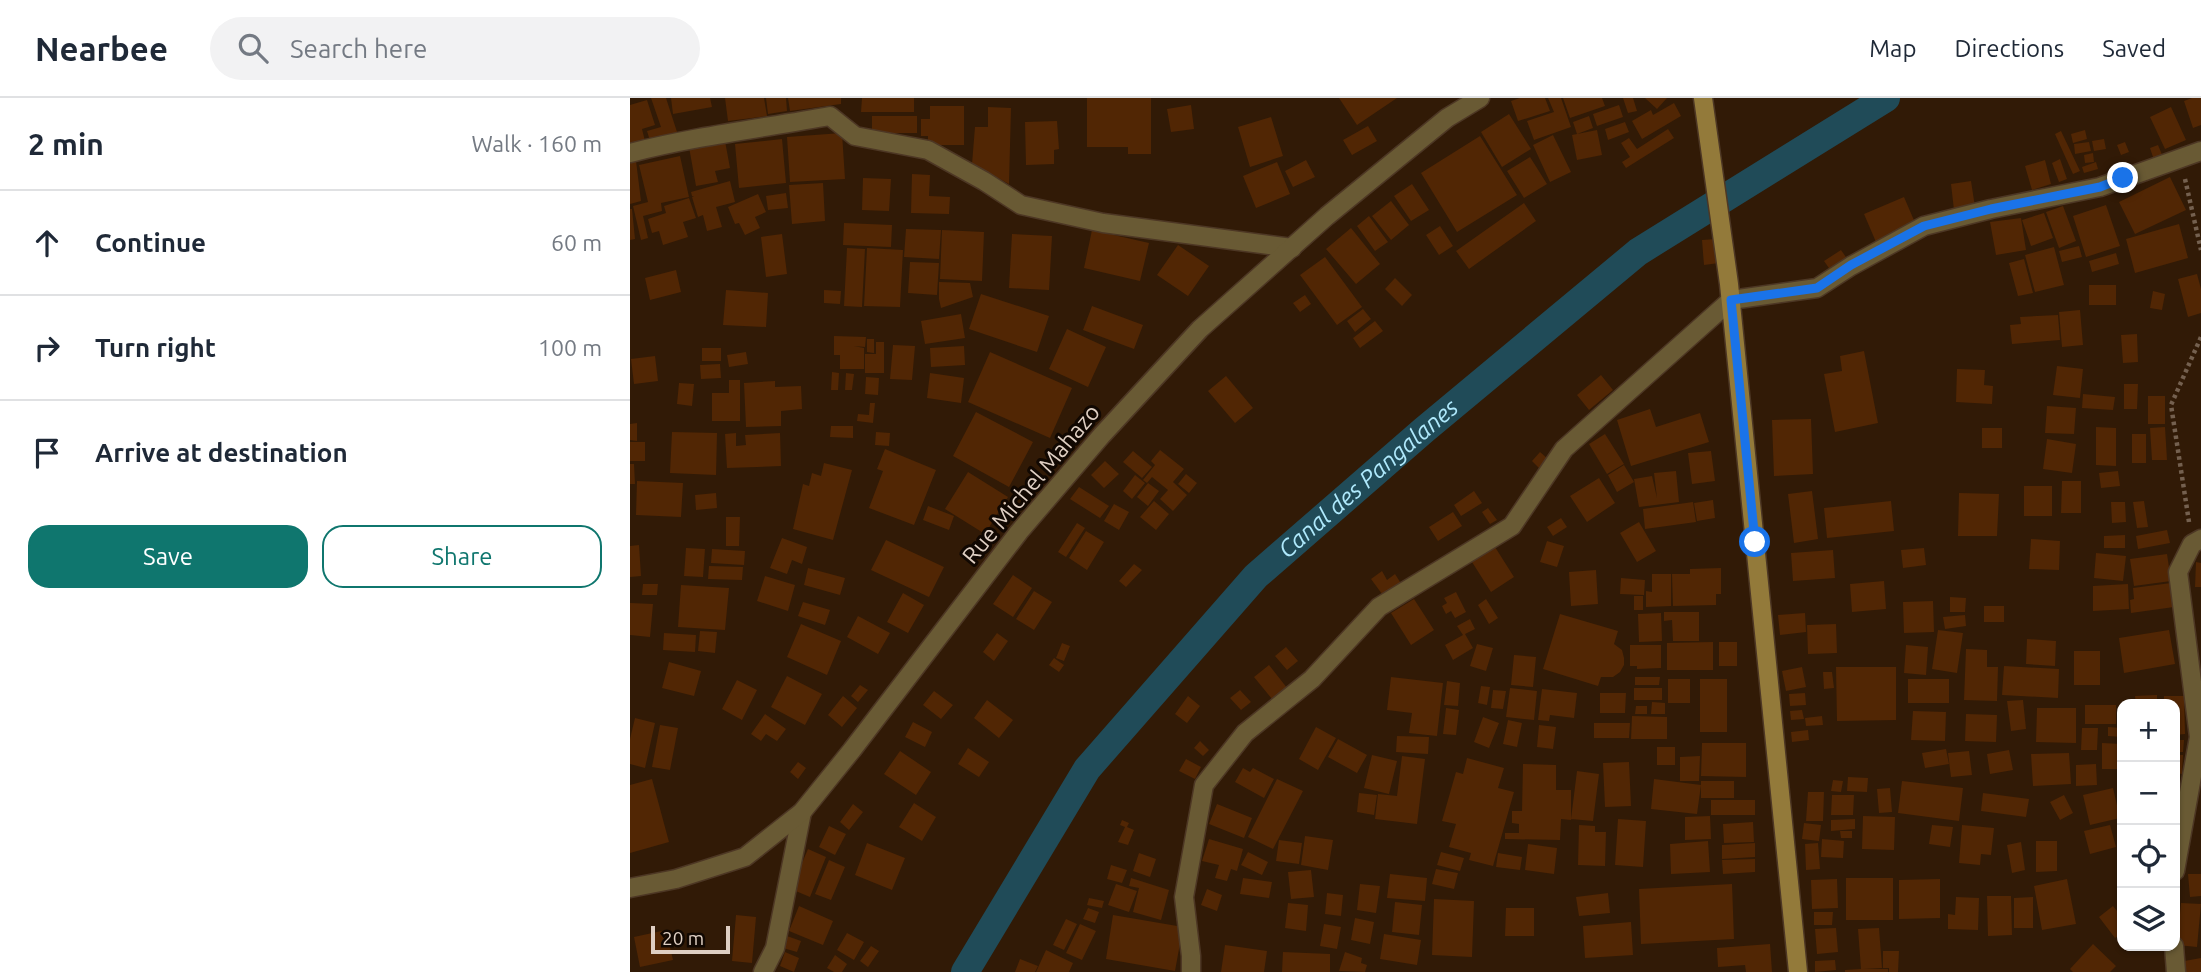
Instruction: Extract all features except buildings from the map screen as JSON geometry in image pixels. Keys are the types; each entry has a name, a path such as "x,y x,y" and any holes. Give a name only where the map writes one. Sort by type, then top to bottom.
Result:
{"main road":[{"path":"1703,105 1730,292 1798,972"}],"street":[{"name":"Rue Michel Mahazo","path":"630,888 676,879 745,857 802,812 1019,533 1102,435 1200,329 1447,118 1480,98"},
{"path":"630,153 677,140 752,131 831,116 855,136 928,150 1021,205 1103,223 1292,248"},
{"path":"1191,972 1192,956 1184,897 1204,785 1245,733 1312,679 1379,607 1512,526 1564,449 1730,292 1817,288 1851,265 1924,226 1991,209 2100,187 2201,151"},
{"path":"2180,843 2199,737 2178,572 2197,541"},
{"path":"763,972 775,948 802,812"},
{"path":"2174,951 2176,972"}],"path":[{"path":"2180,158 2201,250"},
{"path":"2197,541 2171,405 2201,337"}],"waterway":[{"name":"Canal des Pangalanes","path":"965,972 1087,769 1256,576 1424,430 1638,252 1886,98"}],"route":[{"path":"1755,542 1731,300 1817,288 1851,265 1924,226 1991,209 2100,187 2123,178"}]}
